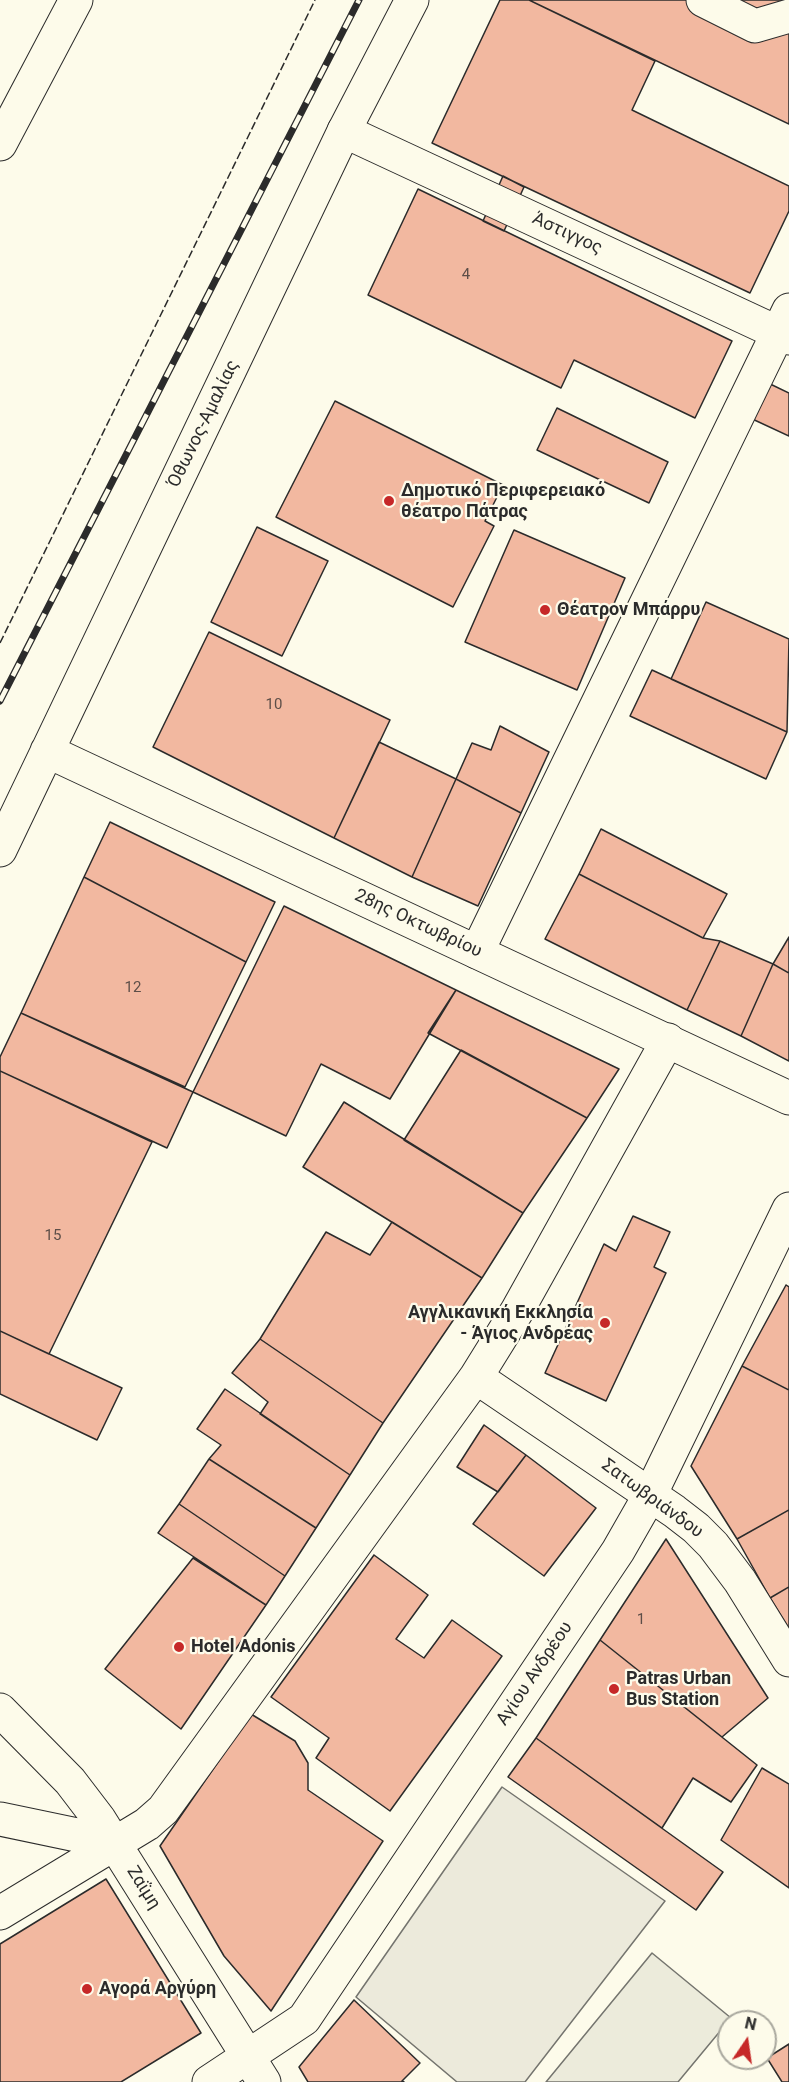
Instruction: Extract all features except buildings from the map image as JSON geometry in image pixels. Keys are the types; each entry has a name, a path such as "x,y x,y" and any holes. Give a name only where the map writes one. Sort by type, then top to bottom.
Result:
{"street":[{"path":"0,144 76,0"},
{"name":"Όθωνος-Αμαλίας","path":"0,850 344,131 412,0"},
{"path":"704,0 755,26 789,16"},
{"name":"Άστιγγος","path":"344,131 785,327"},
{"path":"477,951 785,327"},
{"name":"28ης Οκτωβρίου","path":"47,751 789,1098"},
{"path":"0,1913 147,1824 163,1810 476,1377 517,1311 668,1040"},
{"name":"Αγίου Ανδρέου","path":"209,2082 256,2069 304,2019 618,1551 650,1495 789,1209"},
{"name":"Σατωβριάνδου","path":"476,1377 674,1511 713,1545 740,1581 789,1660"},
{"name":"Ζαΐμη","path":"0,1710 70,1781 115,1843 256,2069"},
{"path":"0,1819 115,1843"}],"shaded area":[{"path":"502,1787 665,1901 525,2082 457,2082 356,1997"},
{"path":"652,1953 721,2010 717,2010 717,2035 678,2082 546,2082"}],"railway":[{"path":"0,701 359,0"}],"fence":[{"path":"0,643 315,0"}],"place":[{"name":"Δημοτικό Περιφερειακό θέατρο Πάτρας","path":"389,501"},
{"name":"Θέατρον Μπάρρυ","path":"545,610"},
{"name":"Αγγλικανική Εκκλησία - Άγιος Ανδρέας","path":"605,1323"},
{"name":"Hotel Adonis","path":"179,1647"},
{"name":"Patras Urban Bus Station","path":"614,1689"},
{"name":"Αγορά Αργύρη","path":"87,1989"}]}
